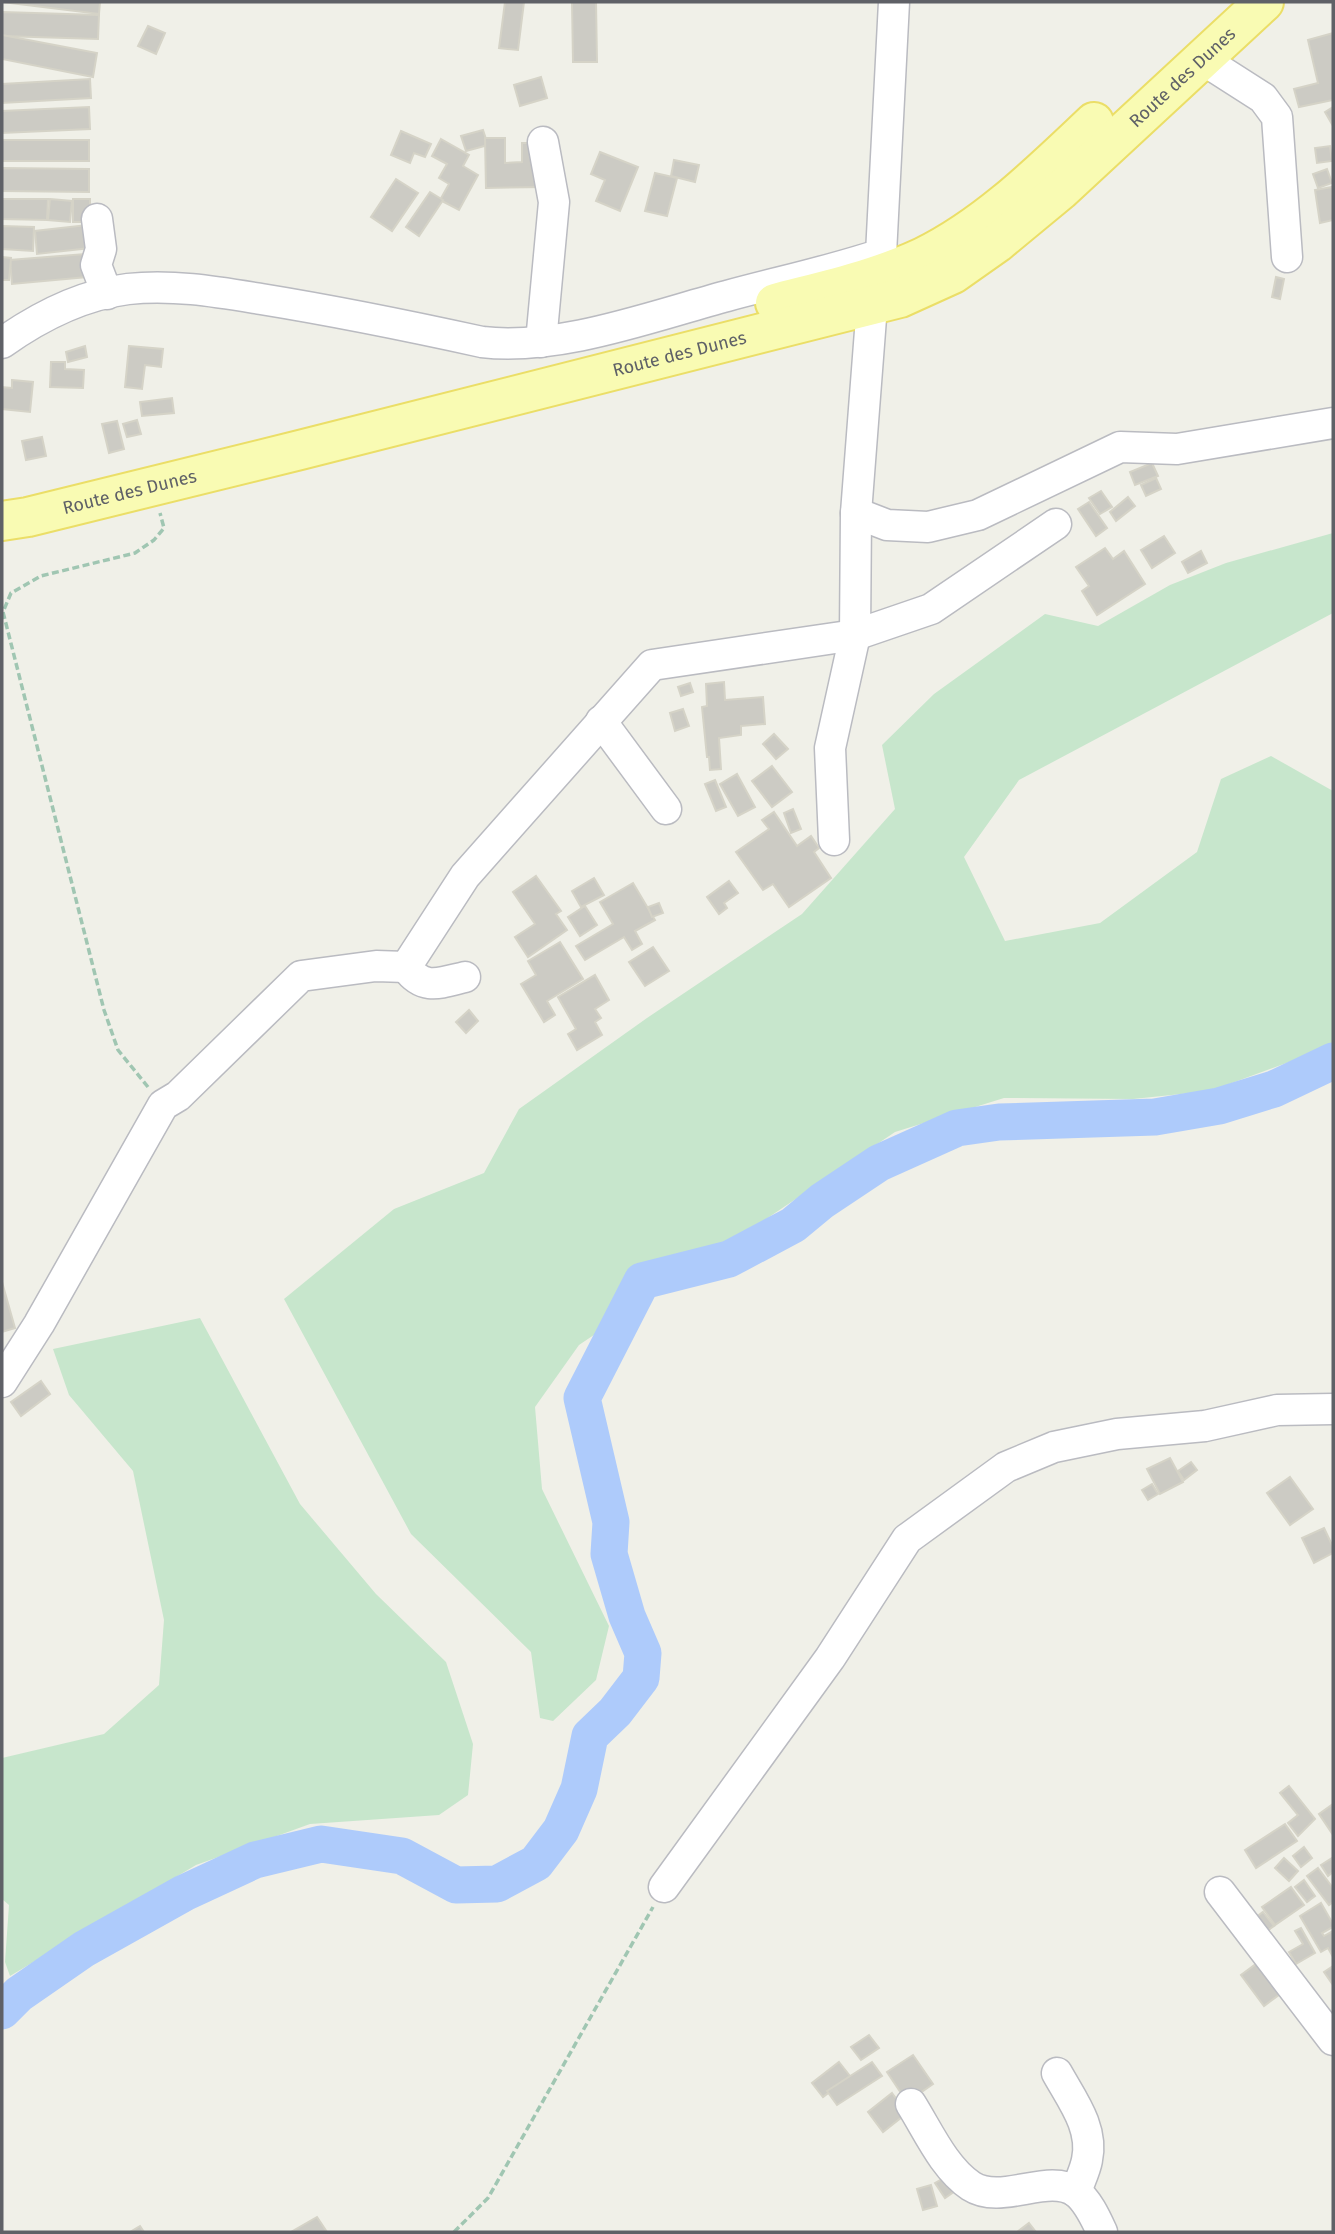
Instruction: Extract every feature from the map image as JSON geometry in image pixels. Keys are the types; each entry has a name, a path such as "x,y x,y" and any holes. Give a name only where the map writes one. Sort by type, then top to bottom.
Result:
{"main road":[{"name":"Route des Dunes","path":"2,494 199,449 523,368 812,293 892,269 923,256 980,223 1059,155 1224,2"},
{"name":"Route des Dunes","path":"2,521 28,517 300,450 900,298 953,274 997,243 1061,190 1264,2"}],"street":[{"path":"2,343 34,320 78,300 128,289 198,289 296,305 482,342 510,345 541,342 603,329 881,254 894,2"},
{"path":"1202,59 1263,98 1277,117 1287,257"},
{"path":"541,342 554,202 543,142"},
{"path":"97,219 101,249 96,265 107,294"},
{"path":"834,841 830,748 855,635 856,513 872,305"},
{"path":"856,513 887,525 928,527 978,515 1120,447 1177,449 1333,423"},
{"path":"1025,492 1030,543"},
{"path":"406,967 465,876 652,665 855,635 931,609 1056,524"},
{"path":"601,722 666,809"},
{"path":"2,1382 39,1324 163,1105 178,1096 301,976 376,966 406,967"},
{"path":"406,967 415,979 435,984 465,976"},
{"path":"664,1887 830,1658 907,1539 1006,1467 1054,1447 1117,1434 1205,1426 1277,1410 1333,1409"},
{"path":"1220,1892 1333,2040"},
{"path":"1057,2073 1085,2125 1089,2142 1087,2162 1076,2192"},
{"path":"911,2104 955,2172 972,2186 986,2193 1059,2186 1076,2192 1093,2213 1102,2232"}],"path":[{"path":"153,485 164,528 154,540 135,553 41,576 11,593 3,612 104,1010 118,1050 163,1105"},
{"path":"454,2232 488,2198 664,1887"}],"green space":[{"path":"1333,533 1333,613 1019,780 964,857 1005,941 1100,923 1197,852 1221,779 1271,756 1333,791 1333,1046 1210,1091 1133,1099 1004,1098 895,1132 579,1345 535,1407 542,1489 609,1626 596,1680 553,1721 540,1718 531,1652 411,1534 284,1299 394,1209 484,1173 519,1109 647,1018 802,914 895,809 882,745 934,694 1045,614 1098,626 1170,585 1226,563"},
{"path":"200,1318 300,1504 376,1594 446,1662 473,1744 468,1795 439,1815 310,1824 196,1865 10,1976 5,1962 9,1905 2,1899 2,1758 104,1734 159,1685 164,1620 133,1471 69,1395 53,1349"}],"building":[{"path":"2,2 100,2 99,14"},
{"path":"505,2 524,2 518,50 499,48"},
{"path":"572,2 596,2 597,62 573,62"},
{"path":"2,12 99,15 98,39 2,36"},
{"path":"148,26 165,33 156,54 138,46"},
{"path":"1333,33 1333,100 1299,107 1294,89 1318,83 1308,40"},
{"path":"2,35 97,53 93,77 2,59"},
{"path":"541,77 547,98 520,106 514,85"},
{"path":"90,79 91,98 2,103 2,84"},
{"path":"89,107 90,129 2,133 2,111"},
{"path":"1333,107 1333,126 1325,112"},
{"path":"483,130 488,145 466,151 461,136"},
{"path":"401,131 431,144 425,157 414,153 410,163 391,155"},
{"path":"485,138 505,138 505,163 522,162 522,143 534,143 543,187 486,188"},
{"path":"441,139 469,155 463,166 478,175 459,210 440,200 449,184 439,178 447,164 432,156"},
{"path":"2,140 89,140 89,161 2,161"},
{"path":"1330,146 1332,161 1317,163 1315,148"},
{"path":"600,152 638,167 620,211 596,201 605,180 591,174"},
{"path":"674,160 699,165 695,182 671,176"},
{"path":"2,168 89,169 89,192 2,191"},
{"path":"1327,169 1332,183 1318,188 1313,174"},
{"path":"655,173 677,178 667,216 645,211"},
{"path":"396,179 418,193 392,231 371,217"},
{"path":"1332,187 1333,220 1320,223 1315,190"},
{"path":"430,192 443,200 419,236 406,227"},
{"path":"2,199 48,199 47,220 2,219"},
{"path":"50,199 72,201 70,222 48,220"},
{"path":"73,199 90,199 90,222 73,222"},
{"path":"87,225 90,248 37,254 35,231"},
{"path":"2,226 34,227 33,251 2,249"},
{"path":"85,254 87,277 12,284 10,260"},
{"path":"2,257 11,258 9,280 2,280"},
{"path":"1276,277 1284,279 1280,299 1272,297"},
{"path":"85,346 87,357 68,362 66,352"},
{"path":"129,346 163,349 161,367 145,365 142,389 125,387"},
{"path":"51,362 65,362 65,369 84,370 83,388 50,387"},
{"path":"12,380 33,382 30,412 2,409 2,387 12,388"},
{"path":"172,398 174,413 142,416 140,402"},
{"path":"137,420 141,434 127,437 123,424"},
{"path":"117,421 124,449 109,453 102,424"},
{"path":"42,437 46,456 26,460 22,441"},
{"path":"1152,463 1158,476 1135,485 1130,472"},
{"path":"1156,478 1161,489 1146,496 1141,485"},
{"path":"1101,491 1112,507 1100,514 1089,498"},
{"path":"1128,497 1135,506 1116,521 1110,512"},
{"path":"1089,502 1107,528 1096,536 1078,509"},
{"path":"1164,536 1175,553 1152,568 1141,550"},
{"path":"1105,548 1113,559 1124,551 1145,584 1097,615 1082,591 1089,586 1076,567"},
{"path":"1201,551 1207,563 1188,573 1182,562"},
{"path":"724,682 725,700 763,697 765,724 741,726 741,735 719,738 721,769 710,770 702,707 707,706 706,684"},
{"path":"690,683 693,692 681,696 678,687"},
{"path":"683,709 689,726 675,731 670,713"},
{"path":"774,734 788,749 776,759 763,744"},
{"path":"772,766 792,792 772,807 752,781"},
{"path":"737,774 755,807 738,816 720,784"},
{"path":"715,780 726,807 716,811 705,784"},
{"path":"793,809 801,829 791,833 784,813"},
{"path":"774,812 797,846 811,836 819,848 814,852 831,878 789,907 773,884 763,890 736,852 769,829 762,820"},
{"path":"536,876 561,911 556,914 567,930 528,957 515,937 535,924 513,892"},
{"path":"594,878 604,895 581,907 572,891"},
{"path":"729,881 738,893 724,903 727,908 719,914 707,897"},
{"path":"633,883 655,920 635,931 642,944 632,950 624,937 585,960 576,946 613,924 600,902"},
{"path":"659,903 663,913 652,917 648,907"},
{"path":"585,906 597,925 580,936 568,917"},
{"path":"560,942 583,979 547,1001 555,1015 544,1022 521,984 536,975 528,961"},
{"path":"653,947 669,971 645,986 629,962"},
{"path":"595,975 609,1000 595,1009 601,1018 595,1022 602,1035 577,1050 568,1034 576,1029 558,997"},
{"path":"469,1010 478,1021 466,1033 456,1022"},
{"path":"2,1282 15,1328 2,1332"},
{"path":"41,1381 50,1394 21,1416 11,1402"},
{"path":"1170,1458 1183,1482 1160,1494 1147,1469"},
{"path":"1191,1462 1197,1470 1184,1480 1178,1471"},
{"path":"1290,1477 1313,1509 1290,1525 1267,1493"},
{"path":"1152,1484 1158,1494 1148,1500 1142,1490"},
{"path":"1324,1528 1333,1553 1314,1563 1302,1538"},
{"path":"1289,1786 1315,1819 1298,1836 1288,1823 1298,1815 1280,1793"},
{"path":"1333,1804 1333,1835 1319,1814"},
{"path":"1285,1824 1297,1841 1256,1868 1245,1850"},
{"path":"1304,1847 1312,1858 1301,1867 1293,1856"},
{"path":"1284,1858 1298,1871 1289,1881 1275,1868"},
{"path":"1332,1858 1333,1872 1328,1876 1321,1865"},
{"path":"1318,1868 1333,1888 1333,1902 1329,1905 1307,1876"},
{"path":"1304,1880 1315,1896 1307,1902 1295,1887"},
{"path":"1291,1887 1304,1905 1275,1925 1262,1907"},
{"path":"1321,1903 1333,1924 1333,1927 1322,1933 1324,1936 1333,1931 1333,1957 1328,1948 1321,1952 1300,1916"},
{"path":"1263,1912 1274,1926 1257,1938 1247,1924"},
{"path":"1301,1928 1315,1953 1296,1964 1289,1952 1303,1944 1295,1931"},
{"path":"1260,1961 1283,1992 1264,2006 1241,1975"},
{"path":"1333,1966 1333,1985 1324,1972"},
{"path":"869,2035 879,2048 861,2060 851,2047"},
{"path":"913,2055 933,2084 907,2102 887,2072"},
{"path":"839,2062 850,2076 823,2097 812,2083"},
{"path":"872,2062 882,2076 837,2105 827,2091"},
{"path":"892,2093 907,2113 883,2132 868,2112"},
{"path":"949,2175 958,2189 945,2198 935,2183"},
{"path":"931,2185 937,2206 923,2210 917,2189"},
{"path":"317,2217 327,2232 291,2232"},
{"path":"1029,2223 1036,2232 1017,2232"},
{"path":"140,2226 144,2232 130,2232"}],"waterway":[{"path":"2,2011 19,1994 84,1949 184,1893 255,1860 321,1844 402,1856 456,1885 497,1884 536,1863 561,1830 579,1789 590,1736 615,1712 641,1678 643,1653 627,1616 609,1554 611,1522 582,1398 642,1281 729,1259 793,1225 822,1201 879,1163 957,1128 999,1122 1155,1117 1219,1106 1274,1089 1333,1061"}]}
